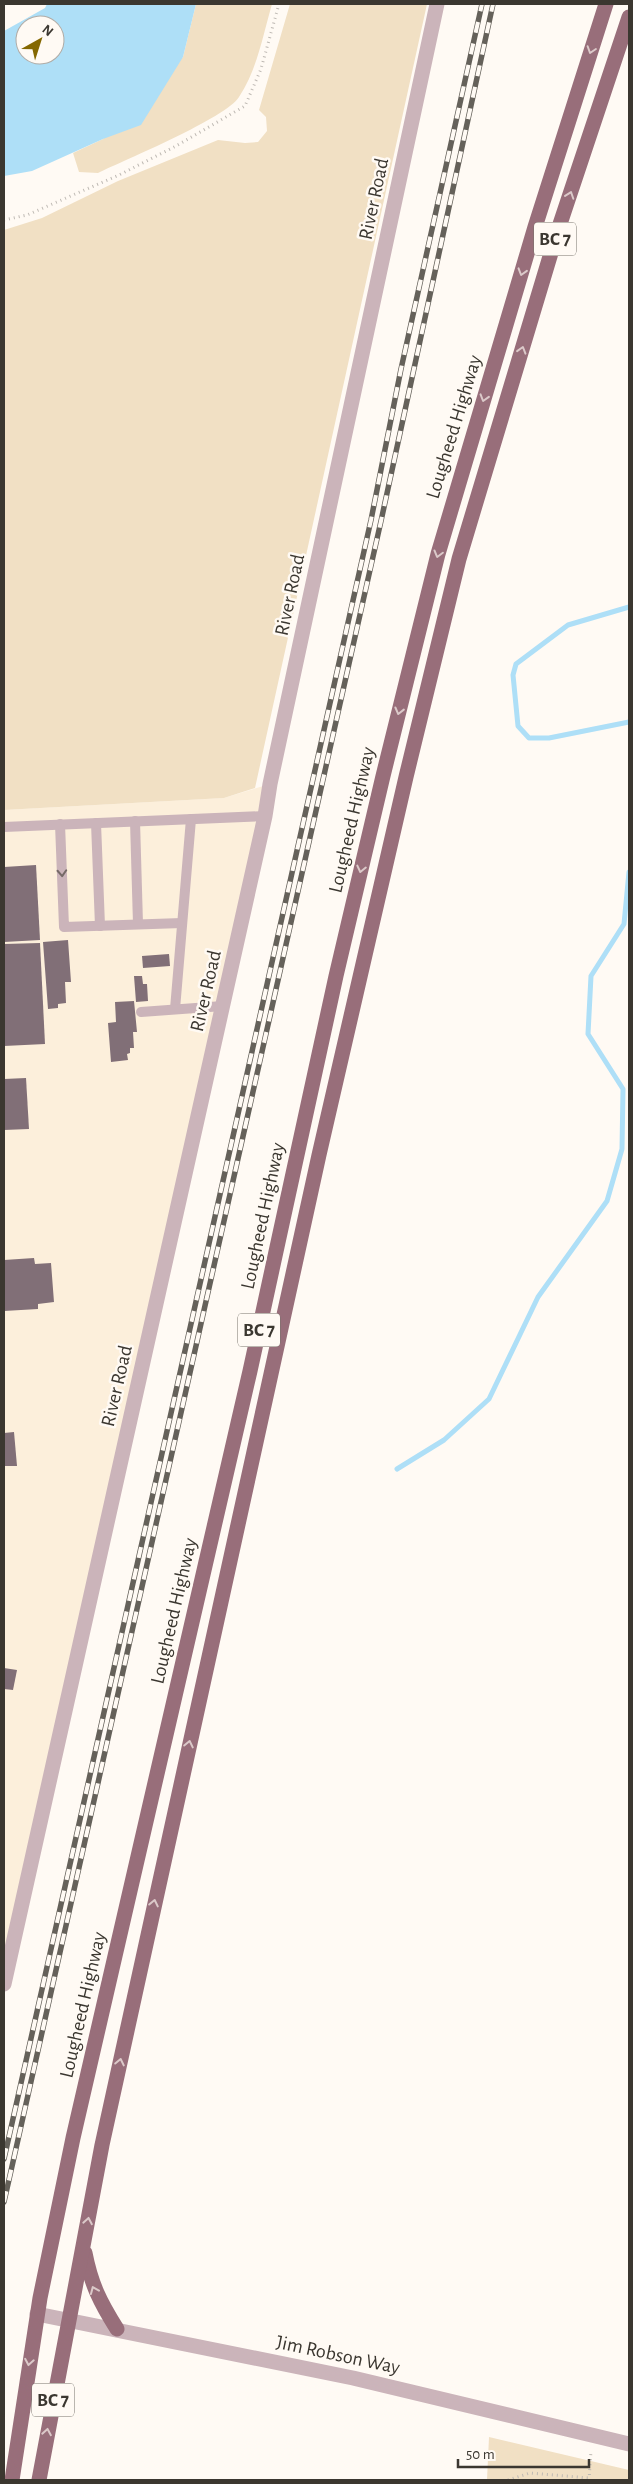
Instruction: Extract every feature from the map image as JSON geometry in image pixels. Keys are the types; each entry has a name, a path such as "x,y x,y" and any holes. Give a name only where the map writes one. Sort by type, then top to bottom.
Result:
{"highway":[{"name":"Lougheed Highway","path":"12,2480 37,2314 73,2138 250,1371 336,976 435,563 535,227 606,4"},
{"name":"Lougheed Highway","path":"39,2480 106,2126 319,1155 457,568 557,233 629,17"},
{"path":"84,2246 91,2281 100,2301 117,2329"}],"street":[{"name":"River Road","path":"4,1984 265,816 270,784 436,4"},
{"name":"Jim Robson Way","path":"37,2314 353,2378 629,2444"}],"lane":[{"path":"4,827 265,816"},
{"path":"175,1009 191,819"},
{"path":"135,821 138,924"},
{"path":"96,823 100,926"},
{"path":"60,824 64,927 182,922"},
{"path":"141,1012 223,1006"}],"path":[{"path":"4,220 27,215 119,174 176,146 245,106 261,69 279,4"},
{"path":"508,2480 530,2473 589,2479 592,2435"}],"shaded area":[{"path":"196,4 272,4 255,64 239,97 215,116 151,149 98,173 79,172 73,153 103,139 183,57"},
{"path":"290,4 427,4 255,788 224,798 4,810 4,230 42,218 118,181 218,140 245,143 258,142 267,131 266,117 259,110"},
{"path":"270,784 4,1981 4,810 224,798"},
{"path":"489,2437 629,2470 629,2480 487,2480"}],"water":[{"path":"47,4 196,4 183,57 141,125 103,139 32,171 4,176 4,31 15,25 15,65 65,65 65,15 33,15 45,8"}],"building":[{"path":"36,865 40,940 4,942 4,867"},
{"path":"68,940 71,982 65,982 66,1003 58,1004 58,1008 48,1009 43,942"},
{"path":"40,943 45,1044 4,1046 4,944"},
{"path":"169,954 170,966 143,968 142,956"},
{"path":"134,976 142,976 143,984 147,984 148,1001 136,1002"},
{"path":"134,1001 137,1032 133,1032 134,1048 130,1048 130,1053 127,1054 128,1060 111,1062 108,1023 116,1022 115,1002"},
{"path":"26,1078 29,1129 4,1130 4,1079"},
{"path":"34,1258 35,1264 51,1263 54,1302 38,1304 38,1309 4,1311 4,1260"},
{"path":"14,1432 17,1466 4,1466 4,1433"},
{"path":"4,1668 17,1670 13,1690 4,1689"}],"waterway":[{"path":"629,607 568,625 516,664 513,675 518,726 529,738 549,738 629,722"},
{"path":"397,1469 444,1440 489,1399 538,1297 607,1201 622,1149 623,1089 588,1034 591,976 624,924 629,872"}],"railway":[{"path":"4,2159 371,520 401,369 482,4"},
{"path":"4,2202 381,521 493,4"}]}
